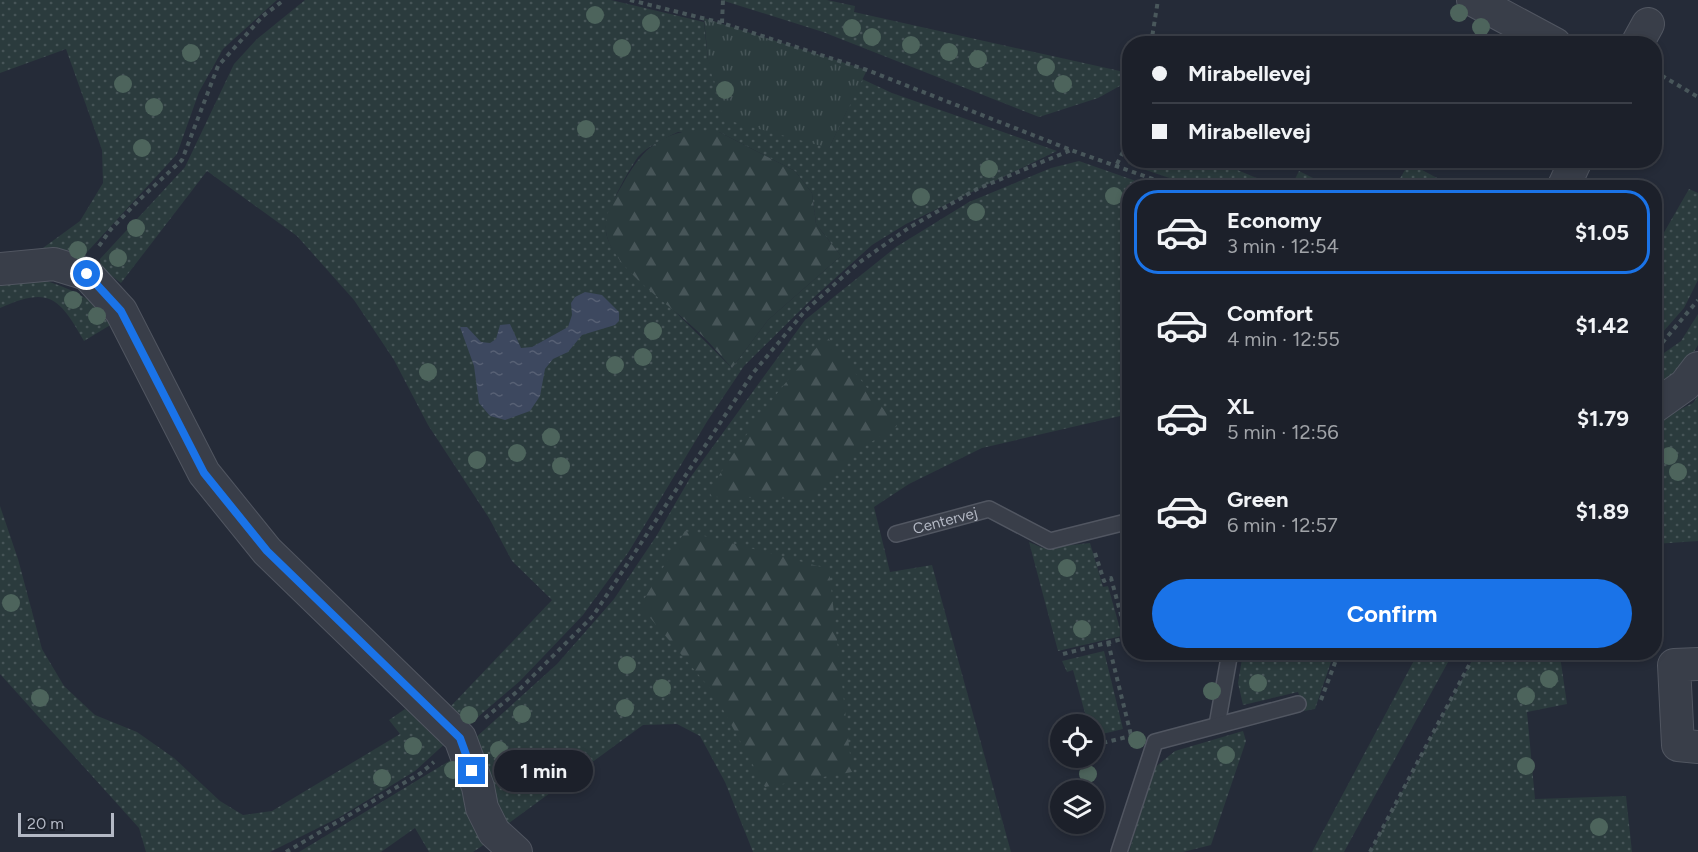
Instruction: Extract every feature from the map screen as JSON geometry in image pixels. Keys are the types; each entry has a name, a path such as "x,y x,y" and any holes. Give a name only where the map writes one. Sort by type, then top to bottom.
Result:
{"street":[{"path":"1473,0 1540,36"},
{"path":"0,269 54,264 87,274 121,311 204,473 267,551 460,738 478,787 482,808 494,832 516,852"},
{"path":"1662,401 1685,385 1698,368"},
{"path":"1698,664 1674,665 1678,745 1698,747"}],"lane":[{"name":"Centervej","path":"896,534 989,509 1050,541 1122,523"},
{"path":"1217,725 1229,660"},
{"path":"1119,852 1155,742 1298,704"}],"path":[{"path":"87,274 95,253 111,229 182,160 219,66 262,16 284,0"},
{"path":"630,0 722,23 867,69 1071,150 1122,166"},
{"path":"722,23 723,0"},
{"path":"1152,36 1158,0"},
{"path":"1662,76 1698,97"},
{"path":"286,852 421,773 519,690 593,616 753,373 805,311 857,264 910,227 977,189 1071,150"},
{"path":"1117,164 1122,154"},
{"path":"1127,168 1158,180"},
{"path":"1662,343 1698,300"},
{"path":"1088,531 1104,581 1111,578 1122,616"},
{"path":"1063,654 1122,638"},
{"path":"1108,642 1132,736"},
{"path":"1370,852 1472,660"}],"green space":[{"path":"0,0 277,0 223,49 199,92 177,154 78,262 36,253 80,221 103,183 102,150 66,49 0,73"},
{"path":"305,0 611,0 704,22 708,60 829,148 862,79 892,93 1057,151 906,224 872,245 811,300 744,366 708,420 628,553 583,615 520,681 464,729 451,706 552,600 512,561 489,518 428,425 394,360 354,300 297,236 207,171 121,283 101,268 100,259 185,167 234,64 257,39","holes":["678,132 719,132 795,171 812,193 816,224 841,256 768,320 732,368 614,251 607,238 606,229 606,222 618,192 642,153"]},
{"path":"721,0 827,0 855,6 854,12 1122,71 1122,85 1098,98 1039,117 823,32"},
{"path":"704,18 867,70 829,148 723,119 708,60"},
{"path":"687,131 719,132 795,171 812,193 816,224 841,256 768,320 732,368 699,333 629,271 618,258 606,231 611,204 643,154 666,137"},
{"path":"1079,161 1133,180 1122,180 1122,414 982,448 909,484 874,507 890,572 932,565 1011,852 753,852 725,782 700,736 677,724 643,725 505,826 493,805 493,785 486,759 473,740 557,664 614,599 657,535 690,478 805,320 896,247 969,202 1051,168"},
{"path":"1140,168 1233,168 1261,180 1175,180"},
{"path":"1406,168 1418,168 1441,180 1399,180"},
{"path":"1299,171 1317,180 1294,180"},
{"path":"1689,189 1698,193 1698,280 1684,308 1662,333 1662,236"},
{"path":"39,279 81,295 117,321 84,341 67,314 51,300 42,297 30,298 0,308 0,284"},
{"path":"1698,314 1698,345 1690,359 1662,383 1662,354 1681,341"},
{"path":"827,337 897,426 868,444 807,499 712,497 709,491 750,430 779,391"},
{"path":"1698,396 1698,541 1662,544 1662,418 1693,403"},
{"path":"0,506 18,559 42,649 64,686 95,715 137,732 174,758 220,801 243,815 272,811 400,734 389,720 405,709 449,740 415,771 340,817 270,852 146,852 139,828 0,674"},
{"path":"685,531 829,569 852,772 765,787 714,693 640,606"},
{"path":"1029,542 1043,548 1090,543 1103,587 1108,586 1122,636 1058,651"},
{"path":"1104,651 1123,729 1104,734 1104,714 1085,714 1073,670 1067,672 1062,661"},
{"path":"1242,660 1332,660 1315,709 1304,711 1298,692 1243,705 1238,683"},
{"path":"1414,660 1449,660 1344,852 1312,852"},
{"path":"1472,660 1561,660 1567,704 1527,712 1535,799 1626,796 1632,852 1370,852"},
{"path":"1243,731 1246,741 1211,845 1183,852 1129,852 1154,768 1175,751"},
{"path":"459,755 472,823 485,844 473,852 429,852 415,828 381,852 299,852"}],"water":[{"path":"585,292 602,295 619,312 619,321 615,325 582,335 568,352 553,359 545,369 540,396 530,411 505,420 490,416 479,403 474,366 460,327 467,327 481,342 490,343 496,339 500,325 510,324 521,348 532,347 568,327 572,315 571,303 575,297"}],"route":[{"path":"87,274 121,311 204,473 267,551 460,738 472,771"}]}
